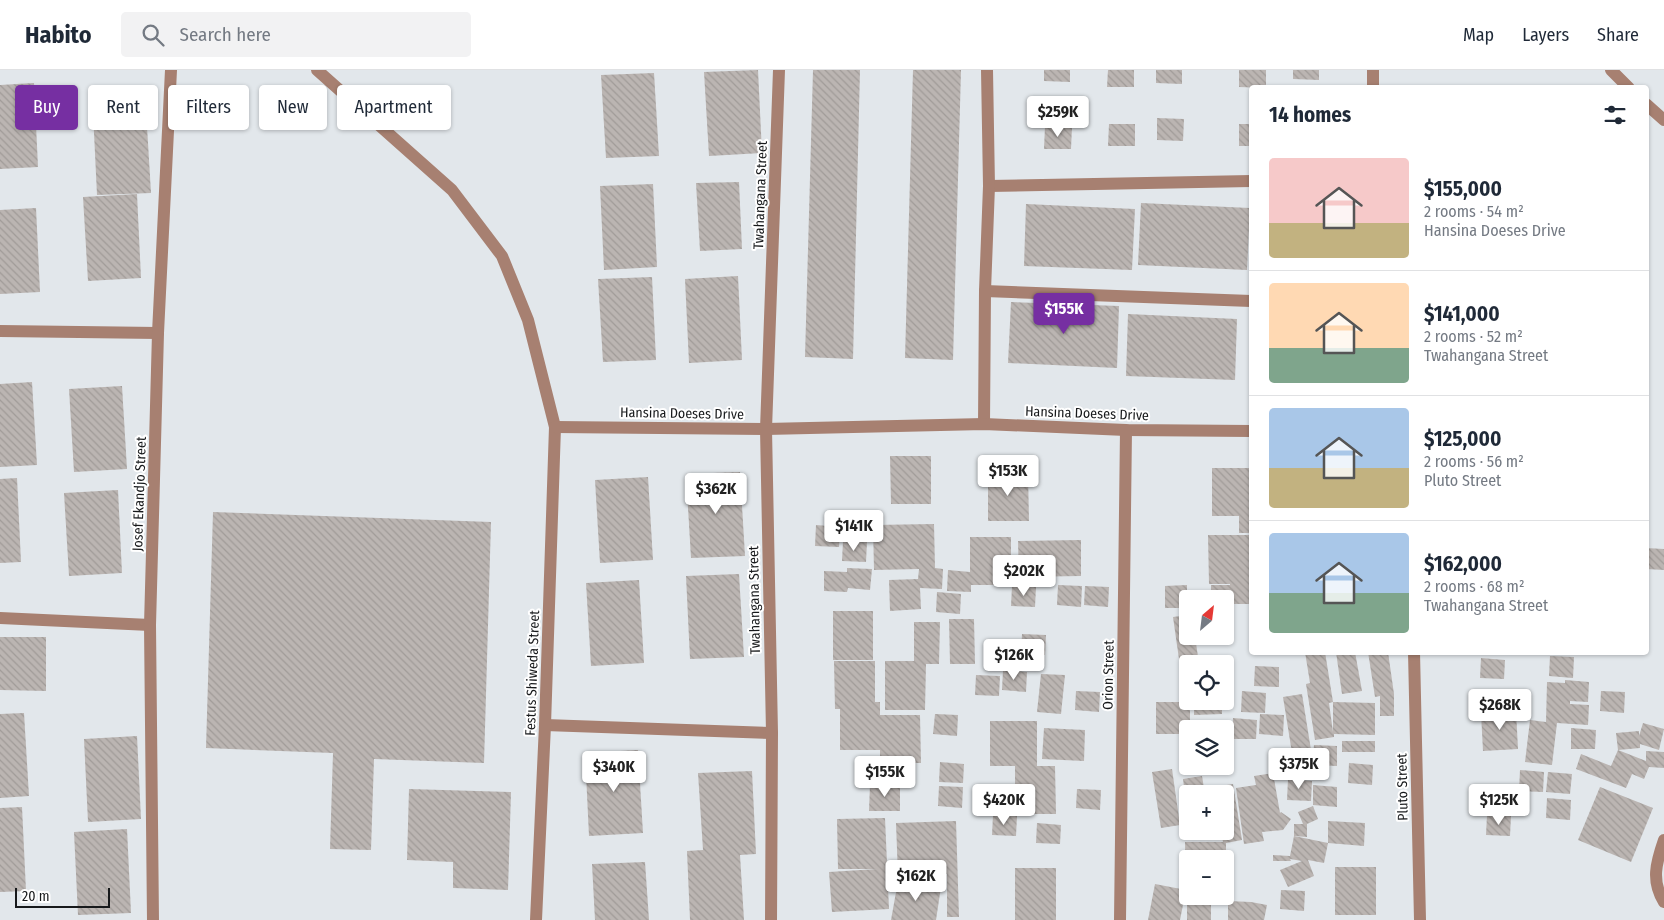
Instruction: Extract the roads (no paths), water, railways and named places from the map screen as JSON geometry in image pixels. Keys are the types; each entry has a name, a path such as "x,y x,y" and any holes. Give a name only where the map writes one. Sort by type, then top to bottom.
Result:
{"street":[{"name":"Josef Ekandjo Street","path":"154,920 150,625 158,334 171,70"},
{"path":"317,70 452,190 502,256 528,320 555,427"},
{"name":"Twahangana Street","path":"771,920 772,733 766,429 779,70"},
{"path":"984,424 985,291 989,186 987,70"},
{"path":"1373,70 1373,85"},
{"path":"1612,70 1626,85"},
{"path":"1649,107 1664,120"},
{"path":"989,186 1249,181"},
{"path":"985,291 1249,301"},
{"path":"0,331 158,334"},
{"name":"Hansina Doeses Drive","path":"555,427 766,429 984,424 1126,430 1249,431"},
{"name":"Festus Shiweda Street","path":"536,920 546,725 555,427"},
{"name":"Orion Street","path":"1120,920 1126,430"},
{"path":"0,618 150,625"},
{"name":"Pluto Street","path":"1414,655 1420,920"},
{"path":"546,725 772,733"},
{"path":"1664,840 1657,860 1657,890 1664,902"}]}
